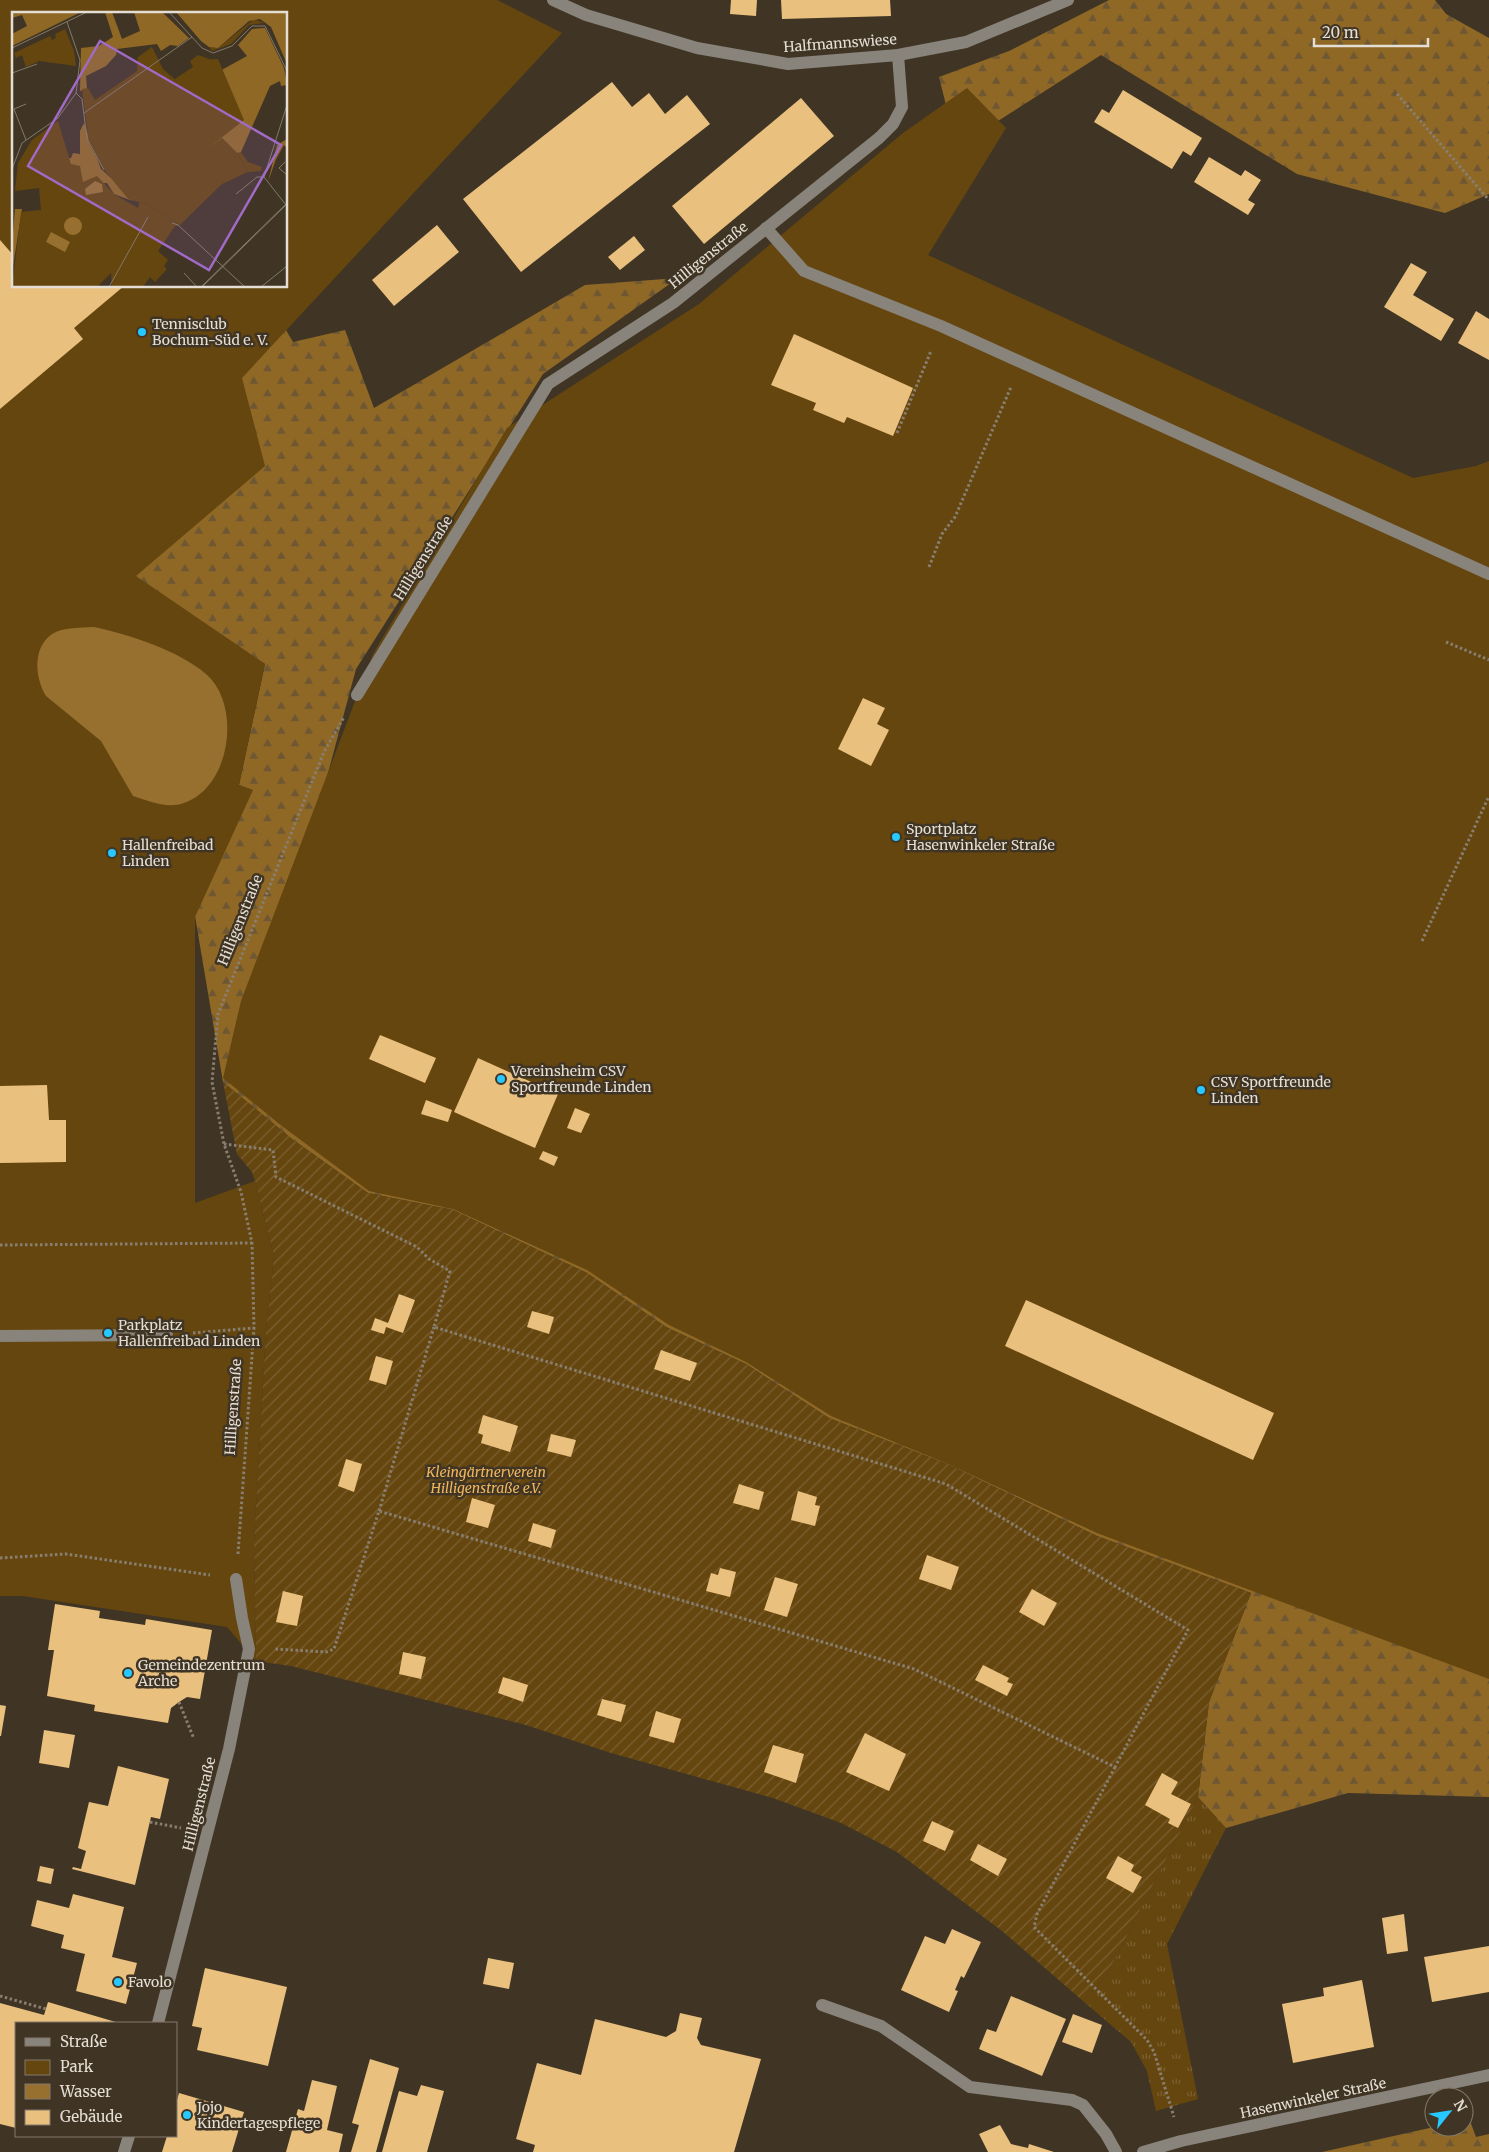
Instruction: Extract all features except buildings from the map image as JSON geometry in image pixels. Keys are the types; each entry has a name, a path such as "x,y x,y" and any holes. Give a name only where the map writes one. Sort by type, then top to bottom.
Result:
{"street":[{"name":"Halfmannswiese","path":"553,0 586,15 697,48 779,63 898,55 966,42 1068,0"},
{"name":"Hilligenstraße","path":"357,695 548,384 673,303 879,138 893,124 902,107 898,55"},
{"path":"766,228 804,270 941,326 1489,574"},
{"path":"0,1336 167,1335"},
{"name":"Hilligenstraße","path":"158,2022 229,1749 249,1649 236,1579"},
{"path":"822,2006 881,2026 970,2087 1079,2102 1106,2134 1116,2152"},
{"name":"Hasenwinkeler Straße","path":"1143,2152 1181,2141 1489,2075"},
{"path":"124,2152 129,2137"}],"path":[{"path":"1397,94 1489,200"},
{"path":"896,433 941,326"},
{"path":"929,568 942,534 955,518 1022,362"},
{"path":"1446,642 1489,660"},
{"name":"Hilligenstraße","path":"236,1579 254,1328 252,1244 241,1192 224,1144 212,1082 218,1014 324,752 357,695"},
{"path":"1422,941 1489,796"},
{"path":"224,1144 273,1150 276,1177 416,1247 429,1260 450,1271 379,1511 334,1648 326,1652 249,1649"},
{"path":"0,1245 252,1244"},
{"path":"434,1327 946,1484 1188,1630 1037,1914 1034,1928 1151,2045 1181,2141"},
{"path":"167,1335 254,1328"},
{"path":"379,1511 914,1669 1115,1767"},
{"path":"0,1558 66,1554 236,1579"},
{"path":"179,1702 194,1739"},
{"path":"150,1822 187,1829"},
{"path":"0,1996 46,2009"}],"green space":[{"path":"0,0 497,0 562,33 242,378 265,466 136,576 265,664 239,785 253,790 195,917 195,1203 255,1181 274,1256 266,1330 254,1542 256,1661 227,1627 23,1596 0,1596"},
{"path":"1109,0 1435,0 1446,14 1489,38 1489,194 1445,213 1297,174 1101,55 987,128 950,121 939,77 1009,51"},
{"name":"Sportplatz Hasenwinkeler Straße","path":"967,88 1006,128 928,255 1413,478 1476,466 1489,461 1489,1679 1097,1533 948,1464 831,1416 746,1362 669,1325 587,1270 453,1209 369,1191 278,1123 223,1078 241,1001 373,654 507,428 699,304 903,133"},
{"path":"678,278 543,374 356,669 321,799 1489,1543 1489,1797 1348,1793 1226,1828 1198,1797 1209,1702 1251,1593 1097,1536 947,1464 829,1418 746,1364 666,1327 587,1273 453,1210 368,1193 292,1139 223,1082 195,916 252,790 239,785 265,664 121,576 259,288 261,288 293,342 345,330 374,408 585,285"},
{"name":"Kleingärtnerverein Hilligenstraße e.V.","path":"223,1082 292,1139 368,1193 453,1210 587,1273 666,1327 746,1364 829,1418 947,1464 1097,1536 1251,1593 1209,1702 1198,1797 1106,1976 1083,2001 1002,1931 897,1852 841,1823 773,1798 611,1753 526,1725 291,1666 256,1661 254,1542 266,1330 274,1256 252,1172 237,1154"},
{"path":"1198,1797 1226,1828 1167,1944 1198,2099 1156,2111 1147,2071 1131,2042 1083,2001 1106,1976"},
{"path":"1424,2129 1424,2137 1474,2137 1474,2132 1476,2137 1489,2134 1489,2152 1322,2152"}],"water":[{"path":"94,627 123,634 168,651 195,665 206,674 217,688 224,705 227,724 226,744 221,763 212,780 200,794 178,805 158,804 133,796 101,741 46,696 39,681 37,664 41,647 56,632 73,628"}],"place":[{"name":"Tennisclub Bochum-Süd e. V.","path":"142,332"},
{"name":"Sportplatz Hasenwinkeler Straße","path":"896,837"},
{"name":"Hallenfreibad Linden","path":"112,853"},
{"name":"Vereinsheim CSV Sportfreunde Linden","path":"501,1079"},
{"name":"CSV Sportfreunde Linden","path":"1201,1090"},
{"name":"Parkplatz Hallenfreibad Linden","path":"108,1333"},
{"name":"Gemeindezentrum Arche","path":"128,1673"},
{"name":"Favolo","path":"118,1982"},
{"name":"Jojo Kindertagespflege","path":"187,2115"}]}
